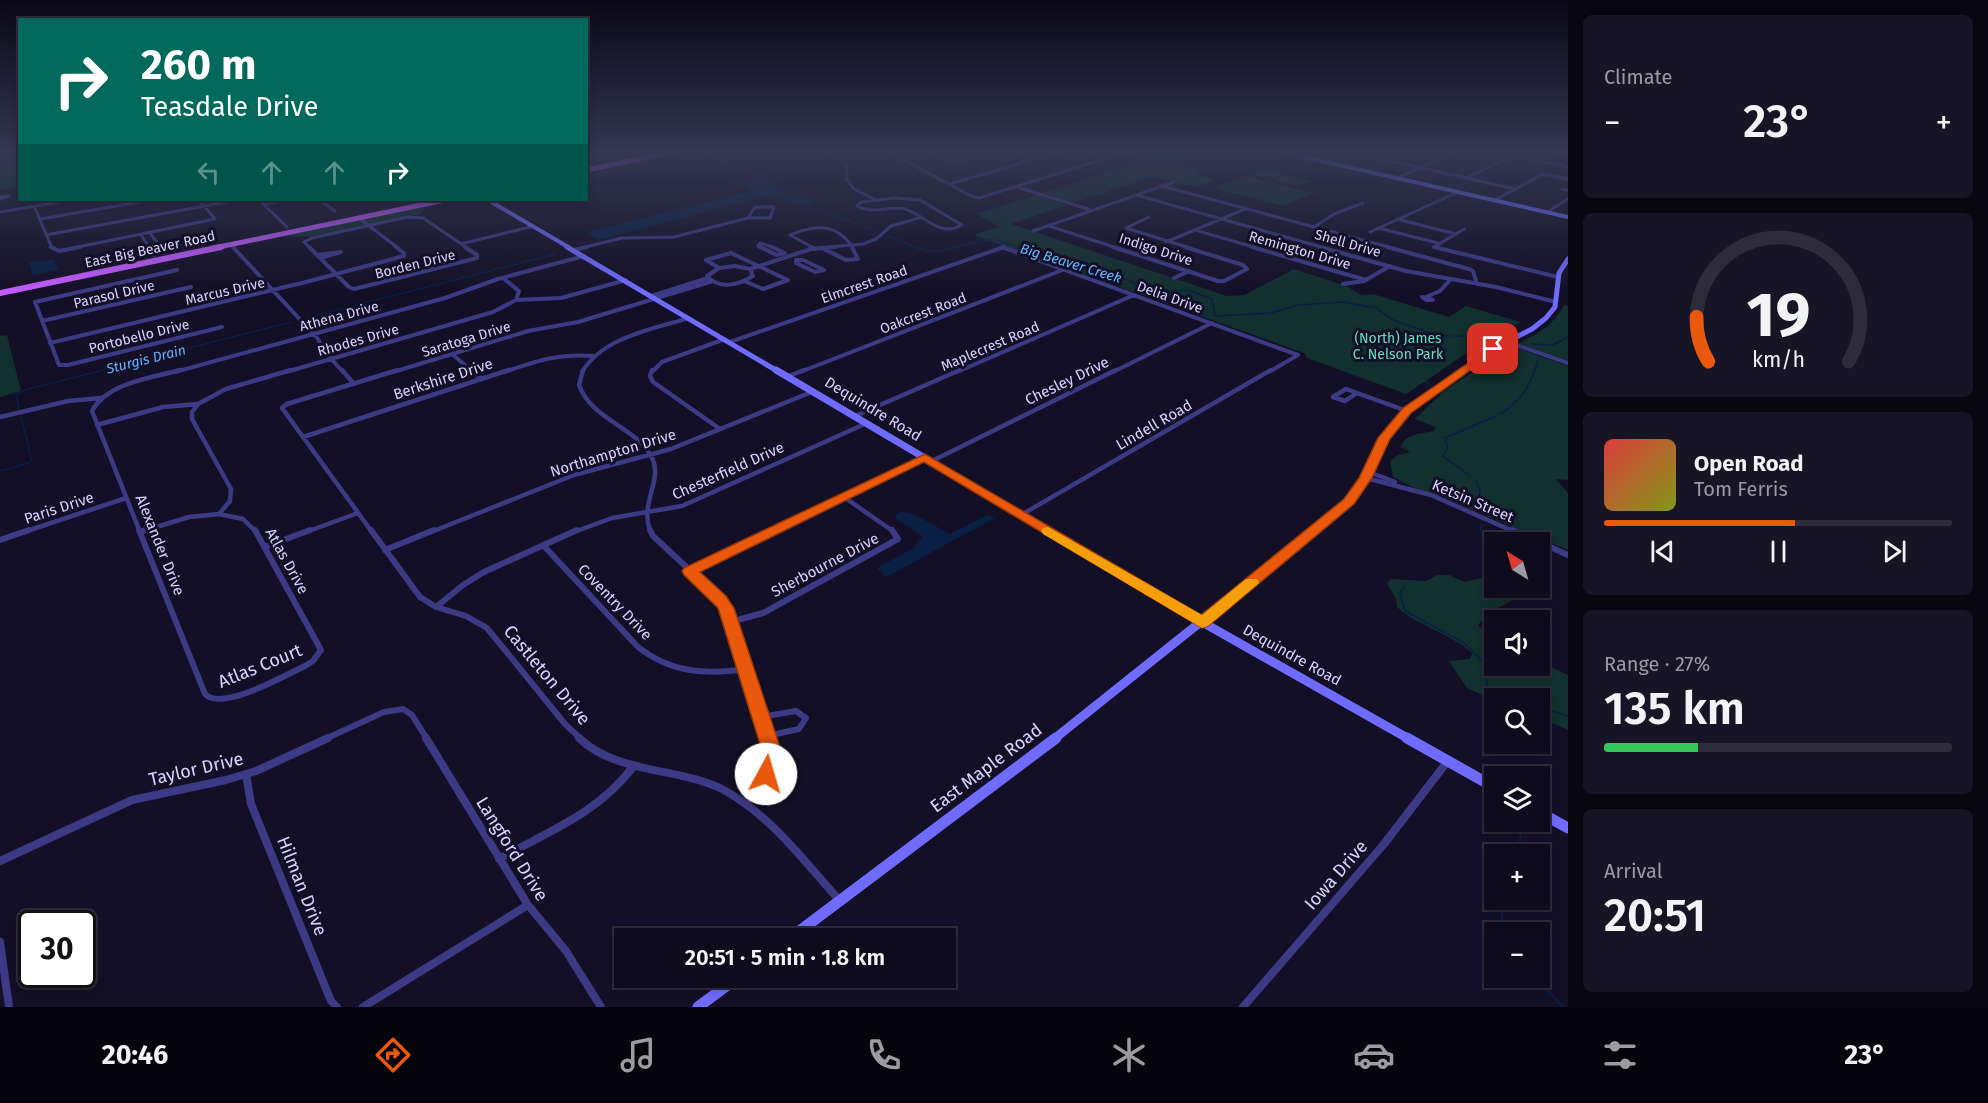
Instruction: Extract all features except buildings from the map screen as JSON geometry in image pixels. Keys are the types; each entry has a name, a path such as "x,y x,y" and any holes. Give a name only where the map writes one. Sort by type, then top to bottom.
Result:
{"main road":[{"path":"1491,199 1568,217"},
{"name":"East Big Beaver Road","path":"204,247 231,244 418,201"},
{"name":"East Big Beaver Road","path":"344,218 359,218 440,201"},
{"name":"Dequindre Road","path":"490,201 1202,622 1484,781"},
{"name":"East Big Beaver Road","path":"0,286 204,247 287,227 313,224"},
{"name":"East Big Beaver Road","path":"0,292 68,280 160,255"},
{"path":"1556,302 1558,279 1568,259"},
{"name":"East Maple Road","path":"804,928 1010,774 1338,513 1349,502 1367,475 1384,438 1407,411 1493,349 1539,325 1551,313 1556,302"},
{"path":"1550,818 1568,828"},
{"path":"698,1007 723,988"}],"street":[{"path":"1,199 6,211"},
{"path":"873,199 876,201"},
{"path":"895,199 861,202 857,206 870,211 903,209 942,229 955,229 962,225 920,200 912,199"},
{"path":"1055,199 1092,210"},
{"path":"1033,231 1124,199"},
{"name":"Shell Drive","path":"1150,199 1390,266 1556,302"},
{"path":"1210,199 1471,269 1477,284"},
{"path":"1370,232 1440,199"},
{"path":"1547,212 1568,199"},
{"path":"0,212 64,201"},
{"path":"40,219 145,201"},
{"path":"34,206 52,249 59,251 212,221 214,218 200,201"},
{"path":"46,235 232,201"},
{"path":"260,201 287,227"},
{"path":"264,204 283,201"},
{"path":"321,201 335,211"},
{"path":"1314,227 1360,203"},
{"path":"575,251 628,238 674,237 749,218 770,218 774,207 755,207 749,218"},
{"path":"1149,217 1125,228 1166,242 1247,209"},
{"path":"357,289 349,287 305,243 306,240 417,217 461,244 535,227"},
{"path":"359,218 369,226"},
{"path":"710,280 709,273 719,268 735,266 750,269 815,249 851,246 873,241 889,227 919,218"},
{"path":"1397,219 1456,234"},
{"name":"Marcus Drive","path":"50,343 404,256 404,253 369,226"},
{"path":"815,249 790,235 826,226 841,232 858,259 854,261 843,259 822,248"},
{"name":"Indigo Drive","path":"1049,226 1222,281 1246,270 1247,267 1166,242"},
{"path":"1378,228 1438,243"},
{"name":"Remington Drive","path":"1195,230 1365,280"},
{"path":"1464,230 1434,247 1558,279"},
{"path":"150,233 157,244 160,255"},
{"path":"141,235 148,246 160,255"},
{"path":"148,246 157,244"},
{"path":"231,244 313,334 330,358 354,384"},
{"name":"Borden Drive","path":"357,289 477,258 477,255 461,244"},
{"path":"784,254 784,251 767,244 758,245 776,254 804,260 824,270 813,271 796,263 796,260"},
{"name":"Delia Drive","path":"1003,247 1298,354"},
{"name":"Elmcrest Road","path":"720,429 653,382 650,376 653,368 662,362 1003,247"},
{"path":"319,257 341,252 319,257"},
{"path":"719,268 706,260 731,253 759,266"},
{"name":"Athena Drive","path":"101,398 134,382 445,298 503,278 584,256"},
{"name":"Saratoga Drive","path":"283,406 533,329 578,322 710,280 726,284 744,281 763,289 787,281 759,266"},
{"path":"1343,284 1365,280 1390,266"},
{"path":"744,281 753,275 750,269"},
{"name":"Oakcrest Road","path":"789,376 1065,269"},
{"path":"50,343 34,303 37,301 177,270"},
{"path":"1174,278 1189,271"},
{"path":"503,278 519,291 516,300"},
{"name":"Rhodes Drive","path":"97,425 157,408 198,404 226,389 493,312 516,300 561,298 626,280"},
{"path":"1430,297 1449,284 1450,280"},
{"name":"Parasol Drive","path":"42,321 191,287"},
{"name":"Maplecrest Road","path":"855,416 1134,295"},
{"path":"689,318 617,342 593,356 579,377 582,393 588,403 650,454 657,475 646,502 645,513 647,526 653,536 721,599 730,622 767,736 771,759 757,790 745,802"},
{"name":"Chesley Drive","path":"690,571 1212,323"},
{"name":"Portobello Drive","path":"50,343 58,363 62,366 222,327"},
{"path":"1508,342 1568,363"},
{"path":"452,354 481,379"},
{"name":"Berkshire Drive","path":"303,437 552,356 569,354 593,356"},
{"name":"Lindell Road","path":"1022,515 1298,354"},
{"path":"1358,393 1345,401 1337,400 1332,396 1344,389 1358,393 1407,411"},
{"name":"Northampton Drive","path":"385,550 574,475 650,454 720,429 813,391"},
{"path":"0,417 68,401 101,398"},
{"name":"Alexander Drive","path":"101,398 92,411 97,425 205,694 212,699"},
{"path":"140,532 189,517 219,514 230,501 231,489 192,419 192,412 198,404"},
{"name":"Castleton Drive","path":"283,406 283,410 420,597 436,607 472,618 487,628 497,637 571,730 595,750 633,767 705,782 745,802 840,901"},
{"name":"Chesterfield Drive","path":"436,607 463,585 484,572 602,520 682,506 867,423"},
{"name":"Ketsin Street","path":"1367,475 1440,499 1568,555"},
{"name":"Sherbourne Drive","path":"730,622 763,613 898,539 896,533 843,497"},
{"name":"Paris Drive","path":"0,540 126,498"},
{"path":"265,547 358,513"},
{"name":"Atlas Drive","path":"219,514 249,522 320,645 321,650 318,657"},
{"name":"Coventry Drive","path":"543,546 638,646 654,659 695,673 719,673 746,669"},
{"name":"Atlas Court","path":"212,699 234,696 305,666 318,657"},
{"name":"Taylor Drive","path":"0,861 139,797 246,774 384,712 398,708"},
{"name":"Langford Drive","path":"398,708 412,715 528,905 561,945 602,1007"},
{"path":"761,717 796,711 806,718 799,729 767,736"},
{"name":"Iowa Drive","path":"1243,1007 1384,844 1448,760"},
{"path":"500,859 605,800 622,783 633,767"},
{"name":"Hilman Drive","path":"246,774 251,804 331,1001 337,1007"},
{"path":"363,1007 528,905"},
{"path":"0,945 9,1007"}],"green space":[{"name":"(North) James C. Nelson Park","path":"1024,199 1049,199 1067,205 1011,224 1227,296 1244,295 1294,269 1346,286 1362,295 1373,294 1449,317 1466,306 1521,322 1481,343 1426,381 1432,384 1424,382 1406,394 1307,358 1304,353 974,235 999,227 977,214"},
{"path":"1061,199 1085,199 1073,203"},
{"path":"1256,199 1300,199 1283,206"},
{"path":"426,207 420,214 310,237 280,236"},
{"path":"1564,305 1568,306 1568,361 1518,343 1545,328"},
{"path":"7,335 21,391 0,397 0,336"},
{"path":"1511,346 1568,366 1568,480 1556,479 1568,493 1568,550 1550,542 1550,532 1525,532 1412,487 1393,477 1390,461 1398,455 1410,452 1400,447 1403,442 1414,435 1434,431 1436,427 1415,419 1443,392"},
{"path":"1437,575 1449,575 1464,582 1482,578 1484,579 1484,598 1516,598 1494,610 1484,610 1484,618 1478,626 1484,630 1484,676 1550,676 1550,666 1568,675 1568,730 1550,722 1550,688 1484,688 1484,696 1467,688 1449,661 1470,659 1472,653 1397,607 1396,599 1387,583 1391,579 1426,581"}],"water":[{"path":"720,199 756,199 599,240 586,232"},
{"path":"778,199 812,200 811,203 796,204"},
{"path":"54,260 58,270 33,275 29,262"},
{"path":"900,511 912,513 950,534 987,515 995,518 888,576 884,576 877,568 913,548 922,536 896,519 895,516"}],"waterway":[{"name":"Big Beaver Creek","path":"805,203 809,207 878,231"},
{"name":"Big Beaver Creek","path":"887,235 930,251 996,240 1124,278 1148,291 1189,290 1212,299 1215,316 1271,313 1299,305 1343,302 1377,308 1391,319 1438,336 1450,336"},
{"name":"Sturgis Drain","path":"309,317 556,254"},
{"name":"Sturgis Drain","path":"19,410 16,394 25,390 291,322"},
{"name":"Big Beaver Creek","path":"1455,336 1489,337"},
{"name":"Big Beaver Creek","path":"1531,344 1553,345 1568,337"},
{"path":"1500,414 1525,391 1538,359"},
{"name":"Sturgis Drain","path":"0,471 32,462 21,416"},
{"path":"1469,475 1443,456 1448,447 1445,438 1496,416"},
{"path":"1476,481 1480,490 1479,501"},
{"path":"1478,504 1480,512"},
{"path":"1480,534 1482,524"},
{"path":"1405,586 1400,593 1405,611 1464,643 1486,664 1487,687 1489,688"},
{"path":"1550,710 1568,716"},
{"path":"1519,844 1521,832"},
{"path":"1501,910 1503,922"},
{"path":"1545,988 1563,1007"}],"slow traffic":[{"path":"1048,531 1202,622 1252,583"}],"route":[{"path":"766,774 771,759 770,744 726,608 721,599 690,571 925,457 1202,622 1349,502 1366,478 1384,438 1396,421 1493,349"}]}
